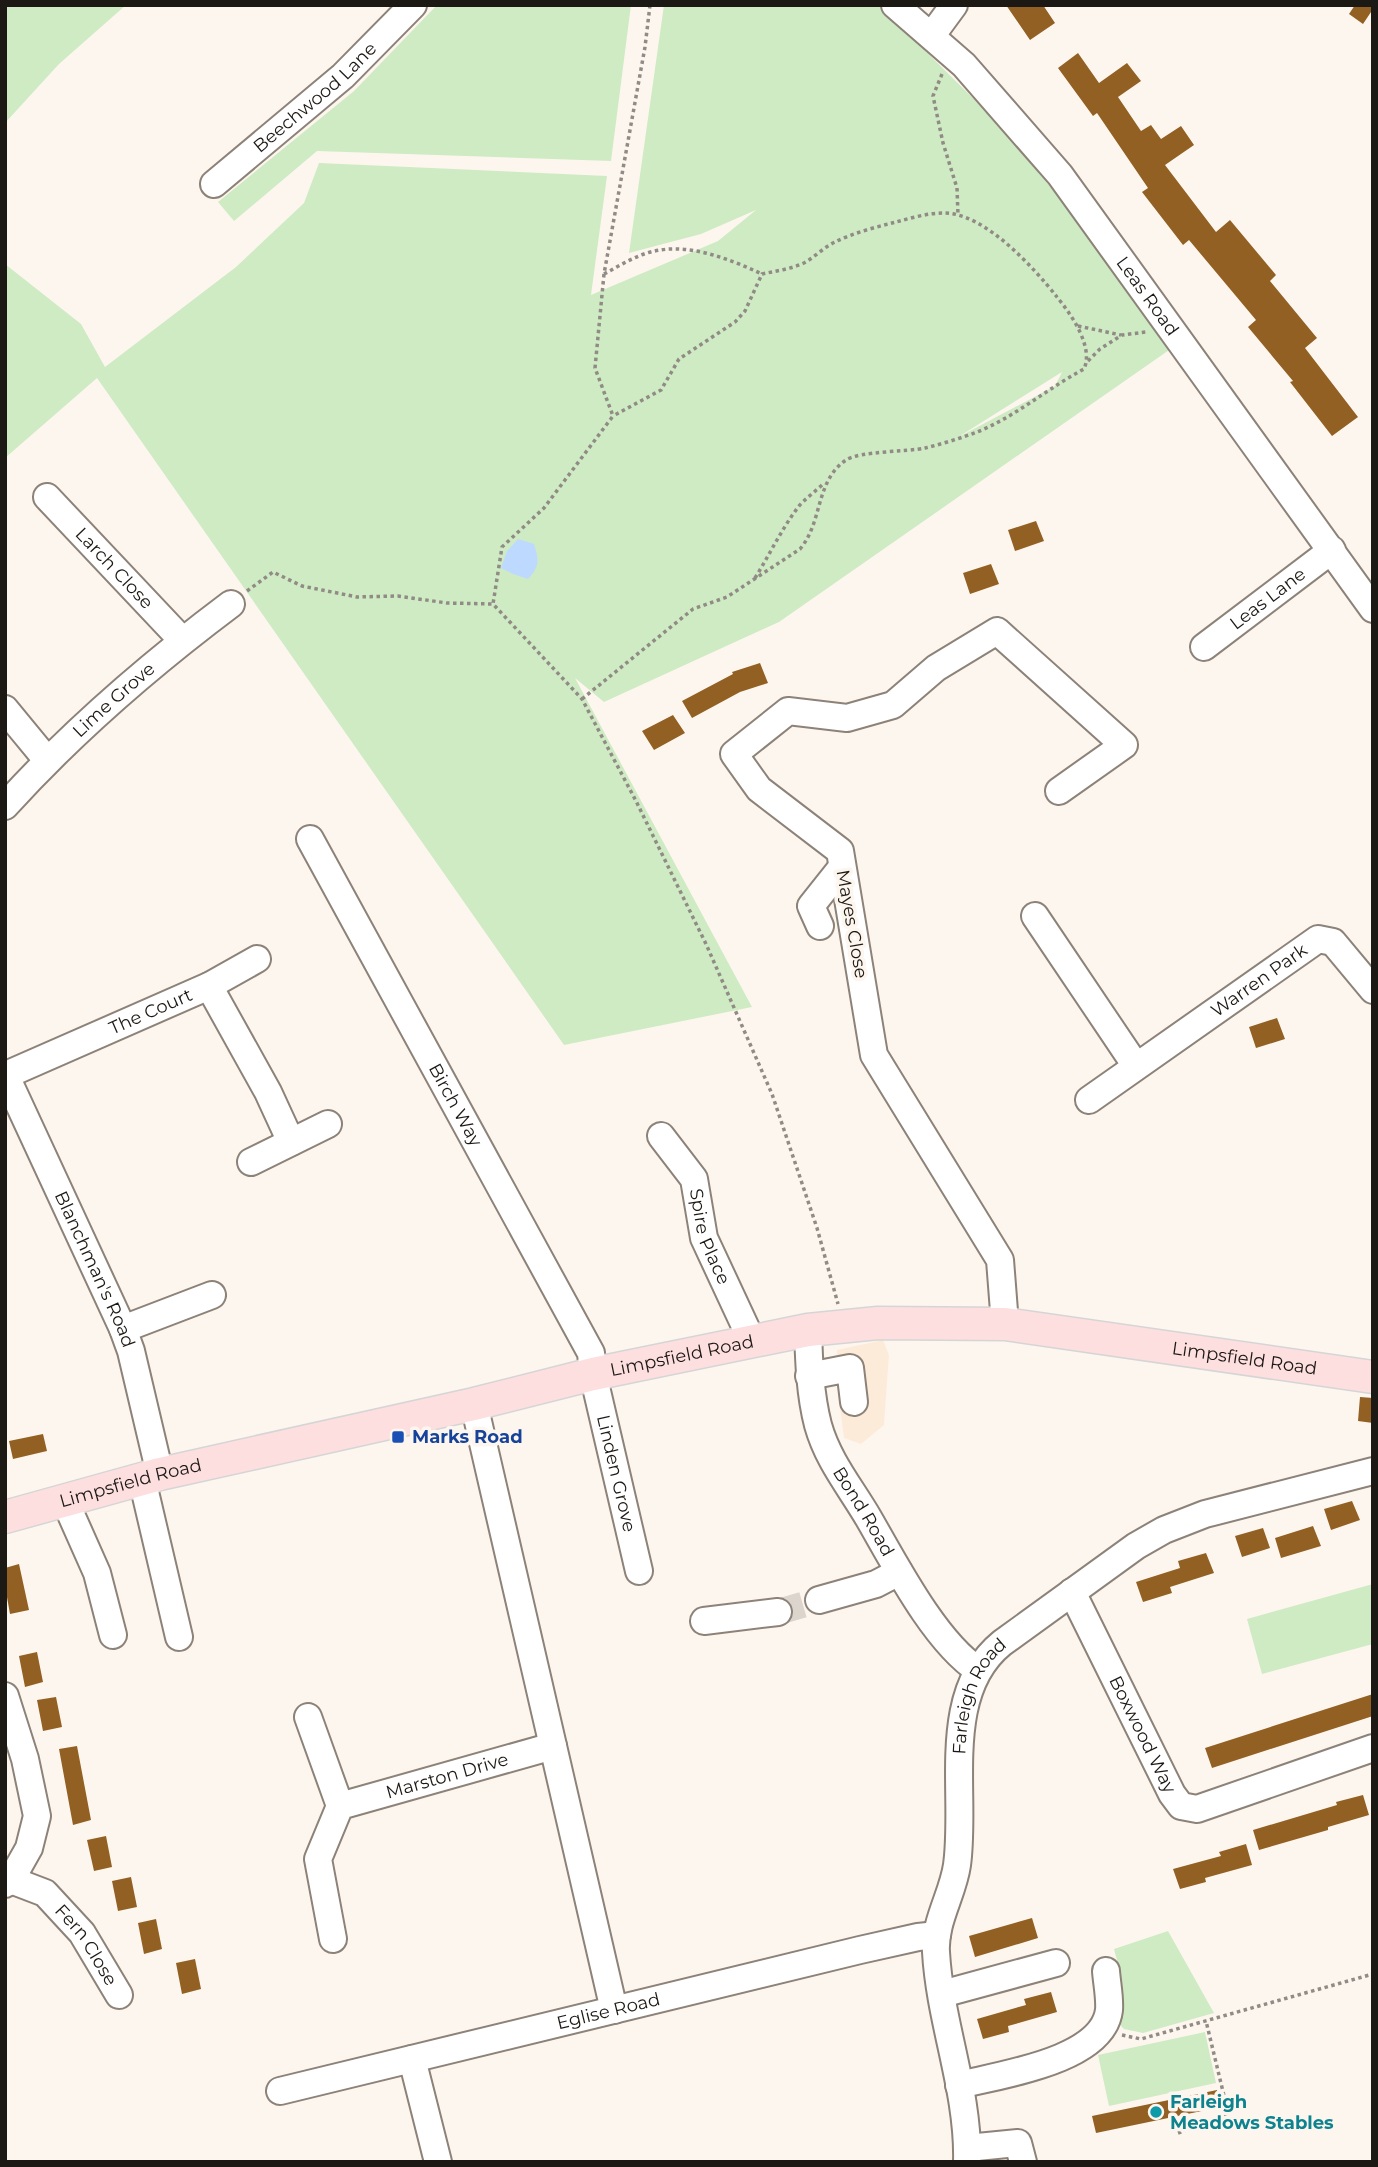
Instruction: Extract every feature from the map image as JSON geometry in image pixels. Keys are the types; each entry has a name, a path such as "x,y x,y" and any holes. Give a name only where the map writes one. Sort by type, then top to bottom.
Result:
{"main road":[{"name":"Limpsfield Road","path":"5,1517 151,1476 474,1404 593,1374 808,1330 844,1326 878,1323 1005,1324 1373,1377"}],"street":[{"name":"Beechwood Lane","path":"214,184 343,76 413,5"},
{"name":"Leas Road","path":"895,5 951,53 1060,175 1373,609"},
{"path":"932,35 954,5"},
{"name":"Larch Close","path":"47,497 182,640"},
{"name":"Leas Lane","path":"1204,647 1332,550"},
{"name":"Lime Grove","path":"5,806 47,760 182,640 231,604"},
{"name":"Mayes Close","path":"1005,1324 1000,1260 874,1055 840,851 759,789 734,754 788,711 847,718 893,705 936,668 997,631 1124,745 1059,791"},
{"path":"5,709 47,760"},
{"name":"Birch Way","path":"310,839 591,1353 593,1374"},
{"path":"820,926 811,906 842,867"},
{"path":"1035,916 1136,1066"},
{"name":"Warren Park","path":"1089,1100 1318,939 1332,942 1373,990"},
{"path":"209,986 257,960"},
{"name":"The Court","path":"6,1074 209,986 268,1092 291,1142"},
{"name":"Blanchman's Road","path":"6,1074 131,1351 179,1637"},
{"path":"251,1162 328,1124"},
{"name":"Spire Place","path":"662,1136 694,1178 704,1238 752,1341"},
{"path":"123,1329 212,1295"},
{"name":"Bond Road","path":"808,1330 809,1376 818,1425 831,1461 868,1516 899,1572 951,1647 978,1670"},
{"path":"809,1376 850,1368 855,1402"},
{"name":"Linden Grove","path":"593,1374 639,1572"},
{"path":"474,1404 614,2010"},
{"name":"Farleigh Road","path":"967,2155 959,2085 936,1953 937,1935 957,1867 964,1710 969,1688 978,1670 993,1650 1072,1592 1136,1546 1178,1524 1205,1514 1373,1471"},
{"path":"65,1501 97,1573 113,1635"},
{"path":"819,1600 876,1584 899,1572"},
{"name":"Boxwood Way","path":"1072,1592 1172,1794 1181,1806 1197,1809 1373,1748"},
{"path":"704,1621 778,1612"},
{"path":"5,1696 25,1759 37,1816 29,1849 8,1882"},
{"path":"307,1717 340,1806 318,1859 333,1939"},
{"name":"Marston Drive","path":"340,1806 553,1746"},
{"name":"Fern Close","path":"8,1882 45,1893 82,1933 119,1995"},
{"name":"Eglise Road","path":"280,2091 883,1945 937,1935"},
{"path":"942,1994 1056,1963"},
{"path":"959,2085 1062,2059 1094,2037 1104,2024 1109,2010 1106,1971"},
{"path":"412,2059 439,2162"},
{"path":"967,2155 1018,2143 1023,2162"}],"path":[{"path":"613,416 595,368 604,274 645,47 650,5"},
{"path":"951,53 933,96 943,144 957,188 958,215"},
{"path":"604,274 645,254 676,248 734,261 762,274 803,264 835,242 885,225 935,214 958,215 981,224 1021,257 1058,298 1076,325 1088,361"},
{"path":"493,604 502,547 544,508 613,416 661,390 679,359 735,322 745,311 762,274"},
{"path":"1076,325 1122,335 1170,328"},
{"path":"754,579 785,525 802,503 845,461 859,454 886,454 927,448 979,431 1084,369 1100,349 1122,335"},
{"path":"582,699 694,609 727,597 800,549 809,539 825,482"},
{"path":"231,604 273,572 311,589 357,597 398,596 447,603 493,604 582,699 636,801 706,944 733,1011 772,1094 817,1228 844,1326"},
{"path":"1094,2037 1118,2034 1141,2039 1373,1973"},
{"path":"1178,2133 1225,2115 1226,2104 1206,2021"}],"shaded area":[{"path":"883,1340 889,1355 884,1425 861,1444 844,1438 837,1384 837,1350"}],"green space":[{"path":"5,5 126,5 59,64 5,123"},
{"path":"437,5 631,5 611,161 317,151 234,221 218,202 354,91"},
{"path":"664,5 879,5 988,113 1073,214 1172,348 779,622 604,702 575,678 752,1007 564,1045 97,378 5,458 5,264 81,324 105,367 236,267 304,203 319,163 607,176 591,295 718,241 756,210 701,234 629,253","holes":["1062,372 1055,386 957,438"]},
{"path":"1373,1584 1373,1644 1262,1674 1247,1619"},
{"path":"1168,1931 1214,2013 1143,2033 1124,2029 1116,2021 1118,1964 1114,1949"},
{"path":"1205,2032 1216,2083 1109,2106 1098,2055"}],"water":[{"path":"518,539 534,544 536,550 535,570 528,579 501,568 507,551"}],"building":[{"path":"1006,5 1043,5 1055,23 1030,40"},
{"path":"1355,5 1373,5 1363,24 1349,14"},
{"path":"1078,53 1099,83 1127,63 1141,81 1118,97 1141,131 1151,125 1161,139 1181,126 1194,145 1165,165 1216,232 1230,220 1276,275 1270,281 1317,338 1305,348 1358,417 1332,436 1290,382 1293,381 1248,327 1256,320 1189,240 1183,245 1142,192 1148,188 1097,113 1093,116 1058,68"},
{"path":"1036,521 1044,541 1015,551 1008,530"},
{"path":"991,564 999,584 970,594 963,573"},
{"path":"760,663 768,683 740,692 692,718 682,701 733,674 732,672"},
{"path":"673,715 685,733 654,750 642,731"},
{"path":"1277,1018 1285,1039 1256,1048 1249,1027"},
{"path":"1360,1397 1373,1398 1373,1423 1358,1421"},
{"path":"43,1434 47,1451 13,1459 9,1441"},
{"path":"1352,1501 1360,1520 1331,1530 1324,1509"},
{"path":"1313,1526 1321,1546 1281,1558 1275,1538"},
{"path":"1263,1528 1270,1548 1242,1557 1235,1536"},
{"path":"1206,1553 1214,1573 1170,1587 1172,1593 1143,1602 1136,1582 1180,1568 1178,1561"},
{"path":"19,1564 29,1610 10,1614 5,1568"},
{"path":"37,1652 43,1682 25,1687 19,1656"},
{"path":"1373,1694 1373,1716 1212,1768 1205,1748"},
{"path":"56,1697 62,1727 43,1731 37,1700"},
{"path":"77,1746 91,1820 73,1825 59,1749"},
{"path":"1363,1795 1369,1815 1259,1850 1253,1830"},
{"path":"106,1836 112,1867 94,1871 87,1840"},
{"path":"1246,1844 1252,1865 1205,1878 1206,1882 1180,1889 1173,1869 1221,1856 1219,1852"},
{"path":"131,1877 137,1907 118,1911 112,1881"},
{"path":"1032,1918 1038,1938 975,1957 969,1936"},
{"path":"156,1919 162,1949 144,1954 138,1923"},
{"path":"195,1959 201,1989 182,1994 176,1963"},
{"path":"1051,1992 1057,2012 1008,2026 1009,2032 983,2039 977,2019 1026,2005 1024,1999"},
{"name":"Farleigh Meadows Stables","path":"1217,2090 1221,2107 1096,2133 1092,2116"}],"tunnel":[{"path":"778,1612 819,1600"}],"place":[{"name":"Marks Road","path":"398,1437"},
{"name":"Farleigh Meadows Stables","path":"1156,2112"}]}
